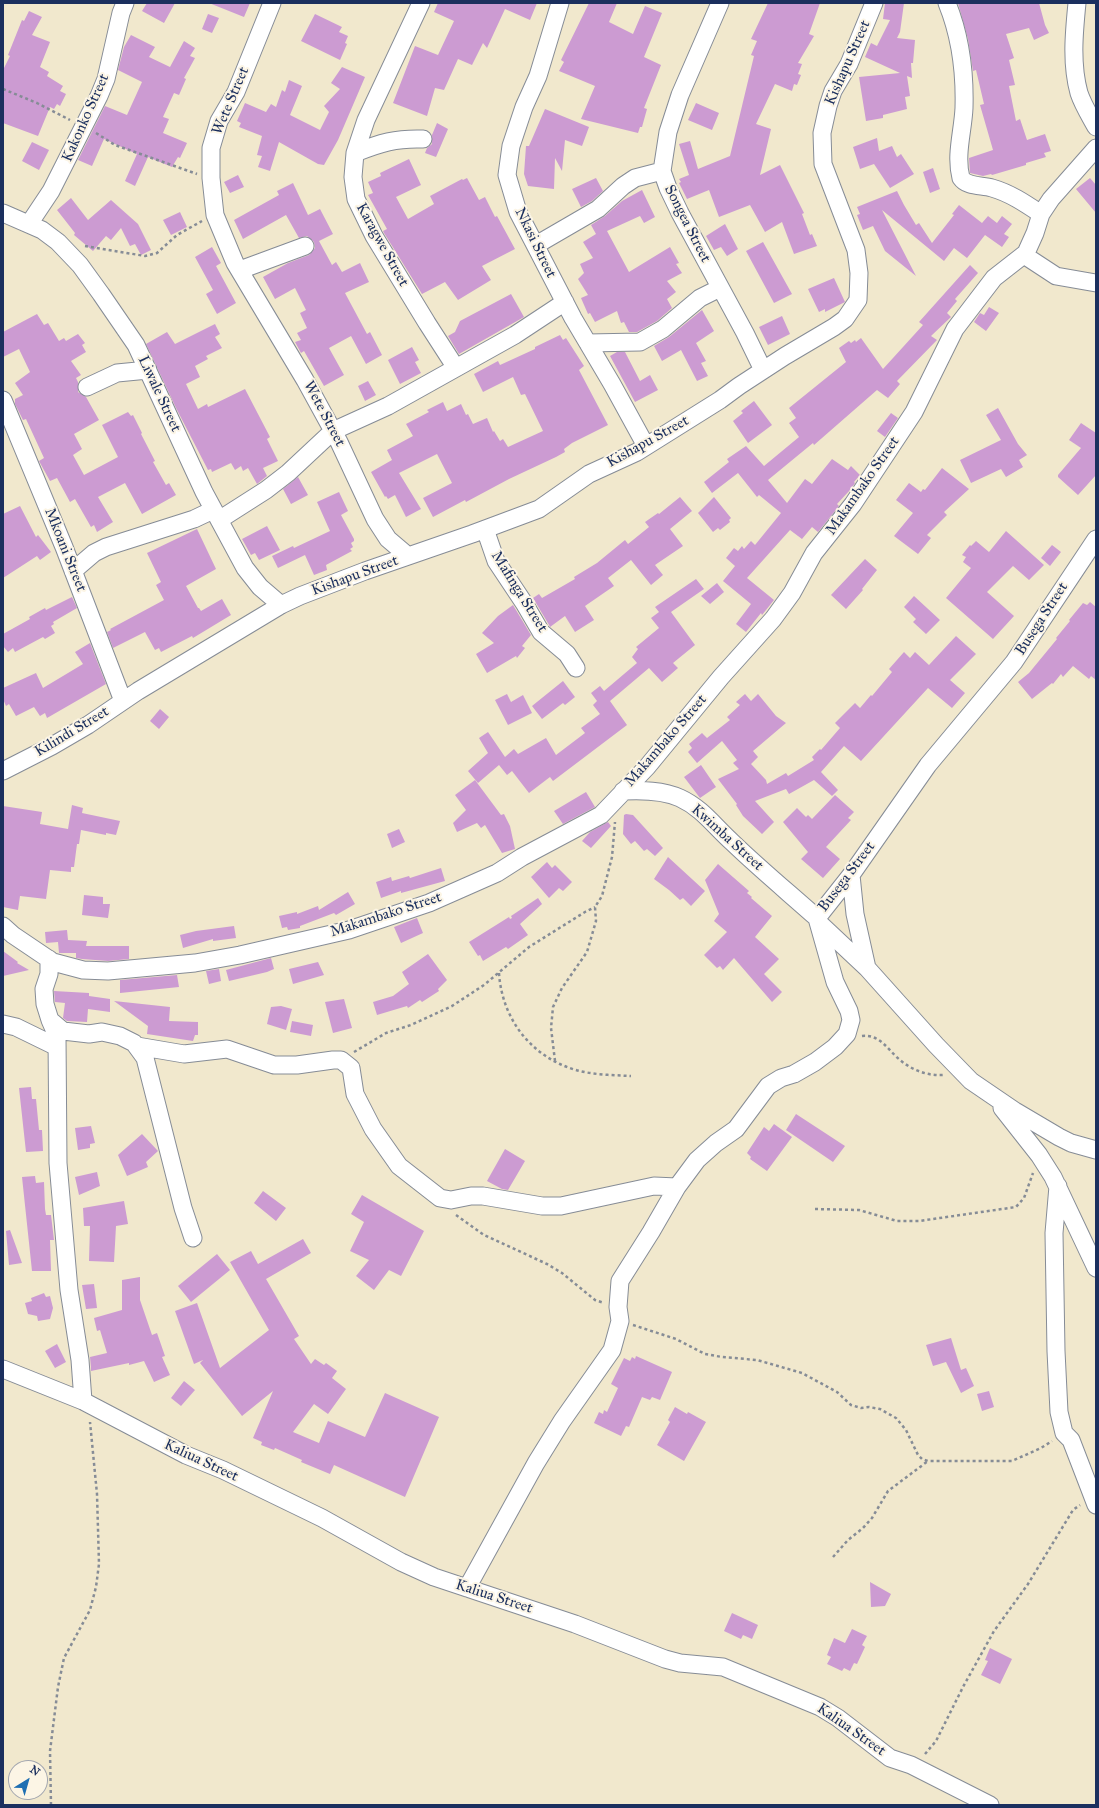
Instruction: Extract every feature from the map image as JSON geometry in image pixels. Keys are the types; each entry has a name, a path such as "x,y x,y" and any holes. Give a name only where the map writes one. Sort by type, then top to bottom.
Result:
{"street":[{"name":"Kakonko Street","path":"29,224 52,191 106,79 121,13 125,3"},
{"name":"Wete Street","path":"272,3 236,92 219,121 211,148 211,178 215,215 240,270 305,380 333,431 375,519 388,539 408,556"},
{"name":"Karagwe Street","path":"420,3 366,120 355,152 353,177 356,199 374,236 456,368"},
{"name":"Nkasi Street","path":"560,3 538,76 524,107 511,146 507,175 518,212 565,302 646,446"},
{"name":"Songea Street","path":"720,3 680,95 668,132 662,171 680,213 745,333 763,370"},
{"name":"Kishapu Street","path":"138,691 281,605 300,596 539,509 589,474 646,446 845,319 858,300 858,259 823,164 822,133 833,91 849,64 874,3"},
{"path":"947,3 952,16 964,76 964,108 959,158 960,178 966,183 992,188 1010,195 1041,214"},
{"path":"1077,3 1074,44 1075,74 1080,95 1096,127"},
{"path":"355,152 404,138 423,139"},
{"name":"Makambako Street","path":"3,926 13,935 50,959 69,967 108,971 195,963 240,955 349,930 429,903 470,886 602,815 647,767 721,677 773,619 792,592 814,554 853,504 914,412 955,329 994,278 1024,255 1035,233 1041,214 1059,188 1096,148"},
{"path":"536,245 598,209 623,186 635,178 662,171"},
{"name":"Liwale Street","path":"3,213 42,230 58,242 80,265 101,294 136,345 216,515 245,568 260,587 281,605"},
{"path":"240,270 305,246"},
{"path":"1024,255 1056,276 1096,283"},
{"path":"588,343 640,342 663,329 700,298 720,288"},
{"path":"73,570 94,553 106,547 194,519 216,515 288,473 333,431 388,406 515,336 565,302"},
{"path":"87,387 116,373 148,370"},
{"name":"Mkoani Street","path":"3,400 73,570 123,701"},
{"name":"Mafinga Street","path":"485,529 496,561 524,602 541,632 567,654 576,668"},
{"name":"Busega Street","path":"1096,539 1014,662 928,766 851,875 817,920 867,968 962,1072 994,1097 1059,1138 1070,1143 1096,1150"},
{"name":"Kilindi Street","path":"3,771 52,746 88,725 138,691"},
{"name":"Kwimba Street","path":"619,797 659,792 679,797 692,804 733,844 817,920"},
{"path":"851,875 855,914 867,968"},
{"path":"467,1588 536,1463 562,1421 612,1350 619,1314 620,1281 641,1250 677,1187 697,1160 716,1143 736,1129 768,1086 781,1078 794,1074 815,1062 842,1039 849,1030 849,1011 835,982 817,920"},
{"path":"50,959 49,974 44,989 45,1004 57,1036 58,1164 69,1290 80,1360 83,1401"},
{"path":"50,1020 63,1031 89,1034 102,1032 110,1033 120,1036 137,1046 184,1054 227,1049 274,1065 297,1065 341,1060 351,1068 355,1094 366,1116 399,1166 440,1198 451,1200 471,1196 483,1196 542,1206 561,1206 654,1186 677,1187"},
{"path":"3,1024 16,1027 57,1047"},
{"path":"137,1046 146,1058 149,1068 183,1208 193,1238"},
{"path":"994,1097 1039,1155 1058,1186 1096,1268"},
{"path":"1058,1186 1054,1233 1056,1290 1055,1323 1059,1412 1064,1433 1070,1440 1095,1501"},
{"name":"Kaliua Street","path":"3,1369 83,1401 186,1455 223,1470 316,1515 402,1562 434,1577 575,1624 665,1660 723,1667 820,1706 890,1758 911,1765 990,1805"}],"path":[{"path":"3,89 37,103 83,126 115,145 162,163 211,178"},
{"path":"58,242 145,256 157,253 177,235 215,215"},
{"path":"555,1061 551,1028 553,1008 562,988 587,952 596,921 596,907 602,896 612,857 619,797"},
{"path":"341,1060 386,1033 411,1025 452,1006 484,985 529,947 585,912 596,907"},
{"path":"499,973 500,985 507,1011 516,1027 526,1040 542,1054 576,1070 600,1074 630,1076"},
{"path":"842,1039 873,1036 885,1045 901,1061 911,1068 923,1073 936,1075 962,1072"},
{"path":"814,1209 859,1210 897,1221 919,1221 1016,1207 1024,1198 1039,1155"},
{"path":"440,1198 447,1208 484,1235 526,1253 552,1267 562,1273 595,1300 619,1314 676,1339 705,1354 757,1360 802,1373 837,1392 851,1405 861,1408 869,1407 880,1409 896,1418 906,1430 918,1455 922,1459 928,1461 1012,1461 1041,1448 1064,1433"},
{"path":"51,1805 50,1751 58,1687 64,1658 90,1610 96,1587 98,1564 97,1494 90,1420 83,1401"},
{"path":"833,1557 848,1540 863,1528 872,1518 888,1491 928,1461"},
{"path":"911,1765 926,1753 936,1741 963,1687 994,1631 1028,1584 1073,1510 1085,1501 1095,1501"}],"building":[{"path":"147,3 175,3 164,23 142,11"},
{"path":"209,3 250,3 244,17"},
{"path":"438,3 537,3 530,20 505,9 487,48 483,43 472,65 458,59 444,90 435,88 427,116 393,103 415,46 438,55 454,21 434,12"},
{"path":"589,3 617,3 609,22 633,34 645,6 662,13 644,57 661,65 644,108 647,109 642,127 640,127 638,133 581,119 595,86 559,71 564,62 561,60"},
{"path":"768,3 820,3 809,34 814,36 798,63 802,64 798,74 801,75 797,85 794,84 792,91 775,84 756,124 771,129 760,175 780,165 804,213 802,214 810,235 812,234 817,246 794,254 782,222 765,232 750,205 719,217 709,190 687,199 679,183 681,182 679,179 689,175 679,144 690,141 698,169 730,156 754,56 751,55 757,41 751,39"},
{"path":"885,3 904,3 900,32 897,38 915,40 913,63 911,63 912,78 907,76 910,96 905,97 907,109 883,115 883,118 866,121 859,77 900,73 865,57 871,43 877,46 890,20 883,19"},
{"path":"958,3 1039,3 1045,25 1049,33 1034,40 1029,28 1006,34 1014,58 1009,60 1015,85 1009,86 1016,121 1020,119 1027,140 1045,134 1051,151 1044,153 1046,157 1026,163 1026,165 992,175 983,176 970,173 969,158 993,150 980,105 984,104 976,70 973,71 968,39"},
{"path":"29,11 42,17 32,35 50,42 40,67 49,72 47,76 63,86 60,91 66,94 60,106 57,104 54,109 50,107 38,136 3,123 3,70 10,56 8,55 22,20 24,21"},
{"path":"208,14 219,18 212,33 202,29"},
{"path":"315,14 342,27 339,32 348,36 345,43 347,44 340,60 301,41"},
{"path":"131,35 155,47 149,57 170,67 184,41 195,48 190,56 195,58 184,78 186,79 179,95 174,93 163,117 169,119 163,133 187,143 180,158 178,157 172,167 148,157 135,186 125,181 137,154 104,139 92,166 78,160 105,106 127,115 142,82 118,70 124,47"},
{"path":"342,67 365,77 338,140 324,165 318,164 279,142 270,171 258,167 262,156 257,155 262,136 239,127 241,123 237,121 245,103 266,112 271,104 276,107 282,90 285,92 289,80 302,86 290,115 320,130 329,112 324,106 340,89 331,83"},
{"path":"696,103 719,113 712,130 688,120"},
{"path":"545,109 589,127 582,146 565,140 562,171 555,158 554,189 528,186 524,174 526,146 529,146"},
{"path":"437,123 448,129 436,157 425,153 427,148 432,144 432,135"},
{"path":"877,138 879,151 892,146 897,157 901,154 914,174 890,188 874,164 860,169 853,147"},
{"path":"32,142 49,150 39,170 22,161"},
{"path":"409,159 421,185 396,197 408,219 434,204 430,196 462,179 467,178 479,200 485,197 495,217 497,216 515,249 482,266 491,280 458,300 445,282 422,294 384,233 383,231 387,229 368,195 373,193 368,182 381,176 380,173"},
{"path":"933,168 940,189 930,193 923,172"},
{"path":"238,175 244,187 230,193 224,182"},
{"path":"596,178 603,191 592,201 581,207 572,189"},
{"path":"1090,178 1096,185 1096,213 1076,189"},
{"path":"293,183 308,215 320,209 333,234 319,241 332,265 336,262 342,272 360,263 369,282 345,293 367,334 370,332 382,355 366,364 351,336 329,348 344,375 324,386 304,351 301,353 295,342 301,340 297,333 307,328 300,313 306,310 295,288 275,299 263,277 288,263 309,255 315,248 314,242 307,236 299,238 286,215 243,239 234,220 279,195 277,191"},
{"path":"642,190 655,217 644,223 640,216 607,231 629,272 670,247 679,263 676,264 682,273 667,281 676,292 667,299 672,308 657,321 637,332 629,332 624,322 621,323 617,311 595,322 590,313 588,314 581,298 588,295 578,279 584,273 580,264 593,258 583,242 596,234 591,225 605,216 622,201"},
{"path":"897,191 916,225 919,223 932,243 954,215 952,214 959,205 982,223 988,216 997,223 1002,216 1012,224 1004,234 1009,237 1002,247 985,235 967,258 954,248 944,261 882,210 916,276 885,251 873,226 863,230 857,215 860,214 857,207"},
{"path":"71,198 88,220 111,200 138,224 151,250 141,255 135,244 130,246 121,228 111,240 106,236 93,251 74,235 75,233 57,210"},
{"path":"180,212 187,227 171,235 163,220"},
{"path":"725,224 738,249 727,256 721,247 714,250 706,236"},
{"path":"763,242 792,294 774,303 746,251"},
{"path":"212,247 221,263 216,266 236,303 217,314 206,294 213,290 195,257"},
{"path":"970,265 978,273 955,299 957,301 947,313 951,317 931,336 937,340 897,381 900,384 888,398 877,390 814,445 813,443 768,480 787,503 805,479 812,484 832,459 848,470 851,466 860,475 854,482 855,483 851,489 837,504 839,506 818,532 812,527 802,539 790,530 747,578 774,600 762,615 761,613 746,632 736,624 751,604 723,581 735,566 726,558 734,548 738,551 742,546 744,549 751,541 755,545 781,513 759,495 757,497 738,473 712,493 704,482 729,462 727,459 746,446 764,466 799,437 789,423 796,418 789,408 846,362 839,348 849,341 851,343 855,340 856,342 861,338 883,369 923,325 919,322"},
{"path":"834,278 845,302 825,312 825,309 819,312 808,289"},
{"path":"511,294 524,317 459,354 448,336 455,332 460,321"},
{"path":"989,307 999,313 986,331 974,322 980,313 984,315"},
{"path":"702,310 714,331 696,343 706,361 701,363 708,376 697,381 681,350 662,361 654,346 669,337"},
{"path":"37,314 44,325 48,323 59,341 64,338 66,341 78,334 85,343 82,345 86,352 71,361 81,375 76,378 78,382 78,392 86,397 99,420 74,434 82,449 73,455 84,475 118,457 102,425 128,412 131,416 133,415 155,461 153,462 166,485 169,483 176,495 142,514 125,483 98,497 113,522 97,532 94,525 91,527 75,499 70,502 57,478 50,481 39,461 44,458 26,419 23,420 15,404 15,399 23,395 15,383 30,372 19,349 3,357 3,332"},
{"path":"782,316 790,334 768,345 759,327"},
{"path":"215,324 220,334 215,337 222,348 206,356 208,359 195,366 200,377 186,384 198,409 207,404 208,407 245,389 270,437 267,439 278,461 263,468 267,476 257,484 248,468 243,471 241,466 235,470 231,463 212,472 211,469 208,470 176,408 146,344 167,332 175,344"},
{"path":"560,335 563,340 566,338 584,366 579,370 608,425 572,443 564,449 565,452 556,457 509,479 466,502 465,500 433,517 423,498 452,483 437,454 399,473 421,509 406,517 395,495 388,499 386,496 385,497 371,472 392,460 387,450 413,436 406,424 429,412 427,410 443,402 447,411 461,404 466,415 468,414 473,424 487,418 493,432 494,431 500,441 503,439 508,447 543,431 525,394 521,395 513,377 483,392 474,374 498,361 500,365 535,349 535,347"},
{"path":"412,347 419,360 415,362 421,373 400,384 388,360"},
{"path":"617,352 625,352 640,381 650,375 658,390 635,402 610,356"},
{"path":"368,381 376,395 365,401 358,386"},
{"path":"754,401 772,425 748,443 733,421 743,413 741,411"},
{"path":"998,408 1018,444 1027,455 1019,460 1023,467 1006,477 1001,469 971,483 960,460 1001,440 986,415"},
{"path":"891,413 898,418 885,437 877,431"},
{"path":"1081,423 1096,433 1096,475 1078,495 1058,477 1058,475 1081,448 1069,440"},
{"path":"942,468 969,489 944,512 947,515 927,535 931,538 918,554 894,536 913,513 896,500 909,483 921,492 923,489 925,490"},
{"path":"298,477 308,495 291,504 283,489"},
{"path":"339,492 348,511 341,515 354,539 351,543 353,547 350,549 352,551 326,565 327,570 314,575 305,555 278,568 272,556 293,546 294,548 330,531 317,502"},
{"path":"680,497 692,511 670,529 683,546 655,565 663,575 651,585 631,560 608,578 614,586 585,606 594,620 575,632 565,616 550,627 533,598 539,594 542,598 575,579 574,577 597,563 625,540 628,544 649,527 645,522 658,513 659,514"},
{"path":"714,497 731,518 729,520 730,522 720,530 718,528 713,532 698,513"},
{"path":"20,506 36,537 38,535 51,552 40,560 37,556 3,578 3,514"},
{"path":"267,526 280,550 259,560 255,553 251,555 242,539"},
{"path":"197,529 216,569 186,586 201,611 222,599 231,615 193,638 192,636 161,652 159,648 155,650 145,632 113,648 107,632 111,630 110,629 164,600 156,585 161,582 147,553"},
{"path":"1006,531 1044,565 1029,580 1013,566 987,592 1014,616 993,639 946,598 971,568 963,562 966,557 962,555 970,545 971,546 976,541 989,552"},
{"path":"1052,545 1061,552 1050,566 1041,558"},
{"path":"865,559 877,570 862,589 863,590 846,609 831,595"},
{"path":"696,579 704,589 671,612 695,645 673,663 678,668 662,682 649,668 610,701 627,725 553,781 550,777 529,793 512,771 507,775 499,765 478,783 468,771 488,753 479,738 488,732 505,757 514,749 518,754 546,738 556,755 585,733 581,728 600,714 593,705 597,701 591,693 600,686 604,691 637,663 632,657 638,649 636,647 659,628 651,618 659,612 655,607"},
{"path":"717,583 724,592 710,604 701,596"},
{"path":"914,596 940,620 926,634 913,622 916,619 904,607"},
{"path":"72,597 77,608 53,622 54,624 51,626 55,633 45,639 43,637 15,652 13,648 8,652 3,646 3,634 30,619 29,617 45,608 46,610"},
{"path":"1090,602 1096,607 1096,680 1091,676 1089,679 1073,666 1063,677 1061,674 1053,684 1052,683 1032,699 1018,682 1029,673 1057,639 1056,638 1070,621 1069,620 1083,603 1087,605"},
{"path":"513,605 531,635 522,646 525,648 517,658 516,656 487,673 476,654 494,643 482,633 498,616"},
{"path":"956,636 976,654 950,680 965,693 952,708 928,688 861,761 844,746 821,772 838,790 832,796 814,780 789,794 786,789 755,801 774,822 762,834 743,816 736,805 737,804 718,779 739,769 733,763 737,760 722,741 697,763 688,752 692,748 689,744 702,733 707,738 730,720 727,717 740,705 736,702 745,694 751,701 758,694 776,716 786,723 753,751 758,757 751,764 766,780 767,784 786,773 788,776 814,760 812,757 820,749 821,750 840,728 835,723 855,703 860,708 871,695 872,696 892,672 889,669 904,652 910,658 915,652 929,665"},
{"path":"90,643 106,684 47,718 45,713 40,716 34,707 16,716 9,704 6,706 3,699 3,688 36,673 43,688 83,664 75,652"},
{"path":"563,681 575,697 565,705 563,703 542,719 532,706"},
{"path":"507,694 511,702 523,695 532,713 508,725 495,700"},
{"path":"160,709 169,717 159,729 150,721"},
{"path":"701,765 716,787 700,798 684,777"},
{"path":"475,780 501,815 504,814 510,826 515,849 502,853 485,825 481,828 477,823 457,832 453,823 466,810 455,795"},
{"path":"586,792 595,807 563,824 554,811"},
{"path":"835,795 854,812 848,818 851,820 826,847 840,859 823,878 801,859 808,852 783,822 797,808 806,817 808,815 812,819"},
{"path":"72,805 83,808 82,813 120,821 116,835 106,833 106,835 81,830 79,844 77,844 74,867 71,867 71,872 50,870 46,899 20,896 18,910 3,907 3,806 42,812 40,824 68,829"},
{"path":"624,815 633,815 663,848 655,856 647,849 644,851 635,841 631,844 623,834"},
{"path":"608,822 611,826 591,848 582,841 590,832"},
{"path":"399,829 405,842 392,848 387,834"},
{"path":"668,857 705,891 691,906 683,898 680,900 654,879"},
{"path":"547,862 552,868 555,865 572,882 563,891 559,888 549,898 531,877"},
{"path":"718,864 749,891 747,893 752,897 751,898 772,916 755,937 779,959 764,974 782,992 772,1002 734,958 723,970 720,966 717,968 704,955 727,932 714,921 719,914 705,880"},
{"path":"441,868 445,881 401,893 401,891 381,898 376,882 391,877 392,881 409,876 410,878"},
{"path":"348,892 355,904 336,915 334,913 300,926 300,928 288,930 287,927 282,928 279,916 297,912 297,914 318,906 319,910"},
{"path":"84,895 103,897 103,904 110,904 108,918 82,915"},
{"path":"538,898 542,904 520,924 528,935 508,949 506,947 483,961 469,942 509,917 510,919 512,918 511,916"},
{"path":"417,918 423,933 401,943 394,927"},
{"path":"234,926 236,938 213,941 213,939 183,948 180,935 196,931"},
{"path":"67,930 68,940 87,941 86,946 129,946 129,959 108,961 76,958 76,953 59,953 58,942 46,943 45,932"},
{"path":"3,951 18,962 17,963 29,970 3,976"},
{"path":"428,954 447,980 438,989 439,991 422,1002 420,1000 408,1008 407,1006 377,1015 373,1002 393,996 409,984 402,972"},
{"path":"271,958 274,969 229,981 226,970"},
{"path":"318,962 324,975 293,984 289,969"},
{"path":"219,969 221,981 209,984 206,971"},
{"path":"177,975 179,987 120,993 120,980"},
{"path":"54,991 89,993 89,996 110,999 110,1012 88,1009 87,1022 67,1021 63,1018 65,1003 55,1002"},
{"path":"344,999 352,1028 333,1033 325,1002"},
{"path":"114,1001 170,1007 169,1021 198,1022 198,1035 195,1035 193,1041 147,1034 148,1026"},
{"path":"281,1006 292,1009 286,1030 267,1024 271,1007"},
{"path":"292,1021 313,1025 311,1036 290,1032"},
{"path":"31,1087 32,1099 36,1099 39,1130 42,1130 43,1151 26,1152 19,1088"},
{"path":"796,1114 845,1146 833,1162 786,1130"},
{"path":"774,1124 792,1137 767,1171 750,1159 751,1157 747,1153 764,1127 769,1131"},
{"path":"91,1126 95,1143 90,1144 90,1148 78,1150 75,1128"},
{"path":"142,1134 158,1151 146,1162 148,1167 127,1176 118,1155"},
{"path":"505,1149 525,1161 508,1190 502,1189 487,1181"},
{"path":"97,1172 100,1186 79,1195 75,1177"},
{"path":"35,1176 36,1183 44,1182 46,1215 51,1215 54,1240 50,1240 51,1271 32,1271 22,1177"},
{"path":"263,1191 286,1208 276,1221 254,1203"},
{"path":"362,1195 424,1231 401,1276 389,1270 374,1290 356,1276 369,1260 350,1251 364,1222 351,1214"},
{"path":"124,1201 128,1224 116,1226 114,1262 89,1261 90,1226 84,1226 83,1208"},
{"path":"10,1230 22,1263 9,1265 6,1231"},
{"path":"303,1239 311,1253 266,1279 299,1336 294,1339 311,1364 315,1359 324,1365 326,1363 337,1371 332,1378 346,1389 328,1414 314,1404 293,1432 319,1443 328,1421 365,1437 385,1393 439,1417 405,1497 334,1465 330,1474 301,1462 302,1460 275,1448 274,1450 261,1445 262,1442 253,1438 273,1391 242,1416 200,1363 203,1360 194,1364 175,1311 197,1303 220,1368 269,1330 230,1262 251,1251 258,1264"},
{"path":"217,1254 230,1270 191,1302 178,1286"},
{"path":"140,1277 140,1300 152,1335 157,1333 165,1356 162,1357 170,1375 154,1382 144,1361 91,1371 90,1357 107,1353 100,1330 97,1331 94,1318 122,1310 122,1280"},
{"path":"94,1284 97,1308 86,1309 82,1285"},
{"path":"44,1293 46,1297 50,1296 53,1308 50,1319 38,1321 37,1316 28,1314 25,1303 32,1301 31,1298"},
{"path":"951,1338 961,1370 966,1368 974,1386 961,1393 946,1362 933,1366 926,1345"},
{"path":"57,1344 66,1362 55,1368 45,1351"},
{"path":"636,1356 672,1372 660,1400 652,1397 650,1400 642,1397 629,1427 626,1426 621,1436 594,1423 599,1412 603,1414 604,1410 607,1412 618,1388 611,1384 624,1358 630,1361 632,1357 635,1359"},
{"path":"184,1381 195,1390 181,1406 171,1398"},
{"path":"989,1391 994,1407 982,1411 977,1394"},
{"path":"675,1407 706,1422 684,1461 657,1445 670,1422 668,1420"},
{"path":"870,1582 891,1594 885,1606 871,1607"},
{"path":"732,1613 758,1625 752,1639 743,1635 741,1639 724,1631"},
{"path":"852,1629 867,1636 862,1645 865,1647 857,1664 854,1663 850,1671 844,1668 842,1671 827,1664 831,1657 827,1655 834,1638 845,1643"},
{"path":"990,1648 1012,1659 1000,1684 981,1675 988,1661 985,1660"}]}
